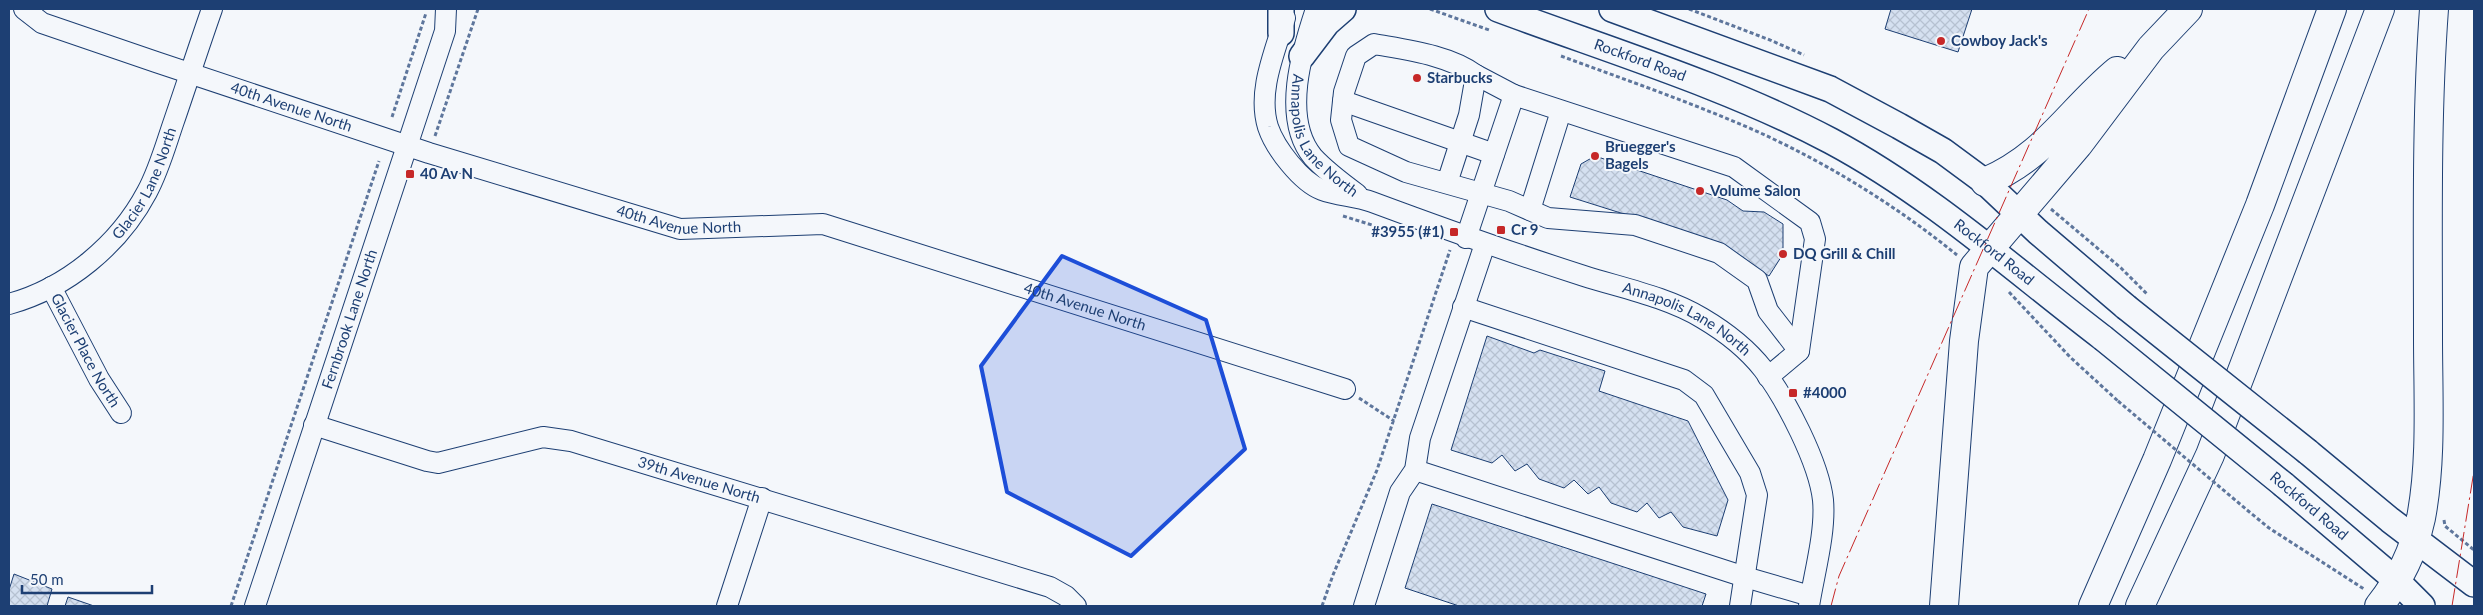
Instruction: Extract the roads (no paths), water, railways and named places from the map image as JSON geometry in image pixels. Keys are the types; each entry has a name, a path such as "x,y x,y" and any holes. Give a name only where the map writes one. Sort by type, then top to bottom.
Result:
{"highway":[{"path":"1944,606 1956,430 1968,300 1974,267 2018,214 2036,197 2151,48 2188,9"},
{"path":"2093,606 2157,460 2260,204 2332,9"},
{"path":"2140,606 2210,455 2380,9"},
{"path":"2373,598 2397,581 2415,540 2422,510 2427,456 2428,214 2434,9"},
{"path":"1985,182 2006,173 2027,160 2115,72 2151,48"}],"main road":[{"path":"1280,33 1282,9"},
{"path":"1302,56 1327,23 1343,9"},
{"path":"1612,9 1830,89 1935,147 1985,182 2018,214 2126,307 2415,540 2474,584"},
{"name":"Rockford Road","path":"1498,21 1752,103 1832,142 1902,184 1989,248 2103,338 2284,485 2397,581 2422,606"}],"street":[{"name":"40th Avenue North","path":"24,9 42,22 407,146 680,229 823,224 1345,389"},
{"name":"Glacier Lane North","path":"9,304 51,287 94,258 124,227 147,192 212,9"},
{"name":"Fernbrook Lane North","path":"255,606 445,31 446,9"},
{"name":"Fernbrook Lane North","path":"445,31 460,9"},
{"name":"Annapolis Lane North","path":"1288,9 1268,72 1265,99 1268,126 1277,147 1298,173 1321,190 1362,198 1475,241 1666,302 1702,318 1734,341 1763,369 1811,454 1820,478 1823,502 1822,526 1810,601"},
{"name":"Annapolis Lane North","path":"1316,9 1302,56 1296,90 1298,118 1304,140 1312,156 1332,176 1362,198"},
{"path":"1768,377 1800,351 1815,239 1810,222 1734,167 1514,95 1476,76 1466,68 1418,52 1374,44 1356,56 1343,101 1342,120 1349,146 1406,172 1482,192 1548,218 1634,225 1719,253 1757,280 1768,311 1800,351"},
{"path":"1447,183 1469,115 1476,76"},
{"path":"1364,606 1400,492 1415,470 1420,438 1463,308 1482,192 1514,95"},
{"path":"1343,101 1494,154"},
{"path":"1530,210 1561,111"},
{"name":"Glacier Place North","path":"51,287 99,379 121,412"},
{"path":"1463,308 1684,380 1704,395 1750,473 1757,495 1740,606"},
{"name":"39th Avenue North","path":"314,425 438,463 543,437 571,441 1050,587 1066,596 1076,606"},
{"path":"1415,470 1745,577 1810,601"},
{"path":"727,606 762,498"}],"place":[{"name":"Cowboy Jack's","path":"1941,41"},
{"name":"Starbucks","path":"1417,78"},
{"name":"Bruegger's Bagels","path":"1595,156"},
{"name":"40 Av N","path":"410,174"},
{"name":"Volume Salon","path":"1700,191"},
{"name":"Cr 9","path":"1501,230"},
{"name":"#3955 (#1)","path":"1454,232"},
{"name":"DQ Grill & Chill","path":"1783,254"},
{"name":"#4000","path":"1793,393"}]}
